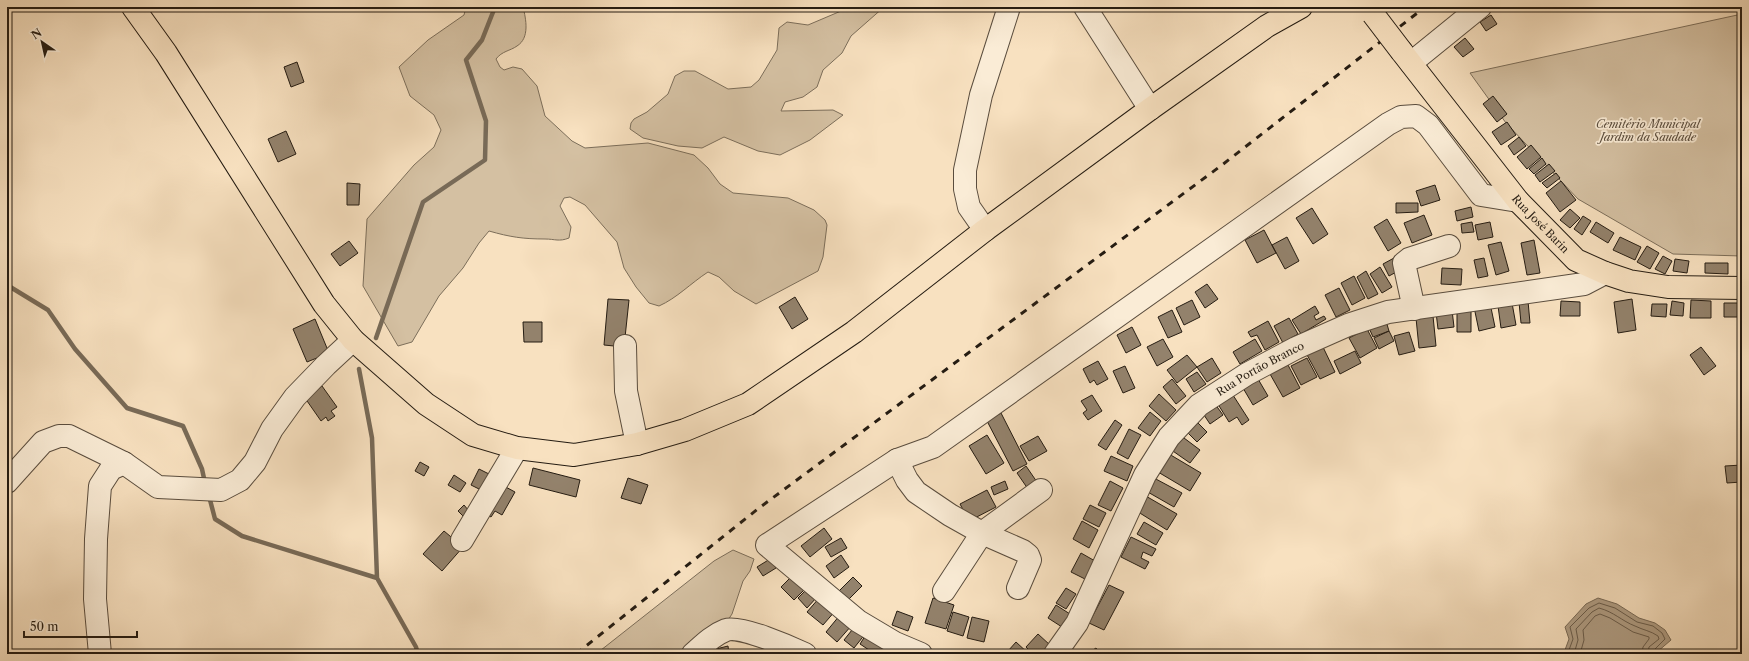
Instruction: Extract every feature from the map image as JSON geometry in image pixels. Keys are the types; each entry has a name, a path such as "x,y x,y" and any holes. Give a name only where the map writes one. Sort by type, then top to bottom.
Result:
{"main road":[{"path":"133,7 166,53 324,304 353,340 426,404 473,435 516,448 574,455 637,444 686,430 748,404 854,332 985,230 1150,108 1267,26 1301,7"},
{"name":"Rua José Barin","path":"1368,11 1407,57 1518,201 1576,260 1604,273 1629,281 1668,288 1742,288"}],"street":[{"path":"985,230 969,207 965,189 965,170 981,95 1009,7"},
{"path":"1085,7 1150,108"},
{"path":"1407,57 1480,7"},
{"path":"921,654 894,643 858,621 767,545 897,460 933,447 1388,124 1401,117 1416,116 1428,125 1481,196 1518,201"},
{"path":"1414,309 1404,263 1409,259 1449,246"},
{"name":"Rua Portão Branco","path":"1055,654 1076,623 1145,475 1170,437 1199,405 1248,374 1296,348 1348,325 1388,312 1584,284 1604,273"},
{"path":"7,482 43,442 59,436 69,436 124,463 158,487 221,490 240,480 255,462 272,429 295,397 353,340"},
{"path":"625,346 626,391 637,444"},
{"path":"462,540 516,448"},
{"path":"897,460 907,480 916,492 950,515 982,533 1023,551 1028,555 1030,560 1018,588"},
{"path":"100,654 95,591 96,539 100,486 111,469 124,463"},
{"path":"944,592 982,533 1041,490"},
{"path":"693,654 712,638 727,629 753,633 770,647 804,654"}],"green space":[{"path":"466,7 523,7 526,28 524,38 517,46 501,54 496,59 500,67 504,70 513,67 522,69 537,86 545,116 572,141 585,148 648,143 694,155 708,168 720,184 733,193 788,198 814,210 825,220 827,225 823,257 818,271 756,304 734,291 719,277 708,272 672,299 659,306 649,303 636,287 624,268 617,242 585,205 570,197 564,198 560,206 571,227 569,238 560,240 523,238 489,231 479,243 463,268 439,296 412,342 398,346 363,286 367,219 414,165 434,147 441,130 434,115 410,96 399,67 428,40 464,15"},
{"path":"846,7 884,7 851,36 842,53 823,70 817,87 803,97 785,102 781,111 833,110 843,115 810,140 780,155 758,151 724,137 702,148 678,146 643,138 630,129 631,123 634,119 647,112 668,94 675,76 684,71 695,71 728,89 751,87 759,80 777,50 779,28 787,22 808,25 841,11"},
{"name":"Cemitério Municipal Jardim da Saudade","path":"1742,14 1742,256 1673,254 1578,199 1506,123 1470,73"},
{"path":"733,550 754,559 750,571 743,581 732,614 728,620 685,654 596,654 714,561"}],"water":[{"path":"1598,598 1617,604 1639,618 1655,623 1665,630 1671,640 1657,652 1650,654 1566,654 1565,650 1569,639 1565,627 1586,604"}],"building":[{"path":"1491,15 1497,24 1486,31 1480,22"},
{"path":"1465,38 1474,49 1463,57 1454,47"},
{"path":"297,62 304,82 291,87 284,67"},
{"path":"1493,96 1507,114 1497,122 1483,104"},
{"path":"1507,122 1516,135 1501,145 1492,132"},
{"path":"286,131 296,154 278,162 268,139"},
{"path":"1519,137 1526,146 1514,155 1508,146"},
{"path":"1531,145 1541,157 1527,169 1517,157"},
{"path":"1542,158 1546,164 1534,174 1529,169"},
{"path":"1549,164 1555,171 1540,182 1535,175"},
{"path":"1556,173 1560,178 1547,188 1542,183"},
{"path":"1561,181 1576,200 1560,212 1546,193"},
{"path":"347,183 360,184 359,205 347,205"},
{"path":"1435,185 1440,200 1421,206 1416,191"},
{"path":"1396,203 1418,203 1418,212 1396,213"},
{"path":"1471,207 1473,217 1457,221 1455,211"},
{"path":"1312,208 1328,234 1313,244 1296,218"},
{"path":"1570,209 1580,218 1570,228 1560,220"},
{"path":"1424,215 1432,235 1412,243 1404,223"},
{"path":"1583,216 1591,221 1582,235 1574,229"},
{"path":"1387,219 1401,243 1388,251 1374,227"},
{"path":"1472,222 1474,232 1462,233 1461,224"},
{"path":"1490,222 1493,237 1478,240 1475,225"},
{"path":"1596,222 1614,233 1608,243 1590,232"},
{"path":"1264,230 1276,253 1257,263 1245,240"},
{"path":"1287,237 1299,261 1285,269 1272,245"},
{"path":"1620,237 1641,247 1635,260 1613,250"},
{"path":"1534,240 1540,273 1527,275 1521,243"},
{"path":"349,241 358,253 340,266 331,254"},
{"path":"1501,242 1509,271 1496,275 1488,245"},
{"path":"1647,246 1659,253 1650,269 1637,262"},
{"path":"1663,256 1672,261 1665,274 1655,269"},
{"path":"1394,258 1400,270 1389,276 1383,264"},
{"path":"1484,258 1488,276 1478,278 1474,260"},
{"path":"1675,259 1689,261 1687,273 1673,271"},
{"path":"1705,263 1728,263 1728,274 1705,273"},
{"path":"1380,267 1392,287 1382,293 1370,274"},
{"path":"1442,268 1462,269 1461,285 1441,284"},
{"path":"1366,271 1378,294 1368,299 1357,277"},
{"path":"1354,276 1365,298 1352,305 1341,283"},
{"path":"1207,284 1218,299 1205,308 1195,292"},
{"path":"1339,288 1350,310 1336,317 1325,295"},
{"path":"795,297 808,319 792,329 779,307"},
{"path":"608,299 629,300 624,347 604,345"},
{"path":"1632,299 1636,330 1618,333 1614,302"},
{"path":"1192,300 1200,317 1184,325 1176,308"},
{"path":"1691,300 1711,301 1711,318 1690,318"},
{"path":"1528,301 1530,323 1521,323 1519,302"},
{"path":"1561,301 1580,302 1580,316 1560,316"},
{"path":"1672,301 1684,303 1683,316 1670,315"},
{"path":"1490,303 1495,327 1479,331 1474,307"},
{"path":"1512,303 1516,325 1501,328 1498,306"},
{"path":"1724,303 1742,303 1742,317 1724,317"},
{"path":"1652,304 1667,304 1666,317 1651,316"},
{"path":"1315,306 1319,313 1314,316 1316,320 1324,316 1326,319 1301,334 1292,320"},
{"path":"1471,309 1471,332 1457,332 1457,310"},
{"path":"1172,310 1182,332 1168,338 1158,317"},
{"path":"1452,310 1454,327 1438,329 1436,312"},
{"path":"1433,316 1436,346 1419,348 1416,318"},
{"path":"1289,318 1298,334 1283,343 1274,326"},
{"path":"315,319 329,353 307,362 293,329"},
{"path":"1268,321 1279,342 1265,350 1257,335 1251,337 1248,332"},
{"path":"1386,321 1389,331 1373,337 1369,328"},
{"path":"523,322 542,322 542,342 524,342"},
{"path":"1132,327 1141,345 1126,353 1117,335"},
{"path":"1367,329 1377,348 1360,358 1349,338"},
{"path":"1389,331 1394,341 1379,349 1374,338"},
{"path":"1409,332 1415,351 1399,355 1394,336"},
{"path":"1163,339 1173,357 1157,366 1147,347"},
{"path":"1255,339 1262,351 1240,364 1233,352"},
{"path":"1322,345 1335,372 1320,379 1306,353"},
{"path":"1701,347 1716,366 1704,375 1690,355"},
{"path":"1355,351 1361,363 1340,374 1334,361"},
{"path":"1187,355 1197,367 1177,383 1167,370"},
{"path":"1212,358 1221,373 1207,382 1197,367"},
{"path":"1307,358 1317,377 1301,385 1291,366"},
{"path":"1098,361 1108,379 1097,385 1094,380 1090,383 1083,369"},
{"path":"1288,365 1300,388 1283,397 1270,374"},
{"path":"1125,366 1135,388 1123,393 1113,371"},
{"path":"1197,372 1206,384 1194,392 1186,379"},
{"path":"1172,379 1186,396 1176,404 1163,387"},
{"path":"1258,379 1268,396 1253,405 1243,388"},
{"path":"322,386 337,407 331,411 335,416 328,421 326,417 321,421 305,398"},
{"path":"1231,392 1249,420 1242,425 1237,417 1229,422 1216,401"},
{"path":"1159,394 1176,410 1166,421 1149,406"},
{"path":"1092,395 1102,411 1088,420 1083,413 1087,410 1081,401"},
{"path":"1215,404 1223,415 1210,424 1202,412"},
{"path":"1150,412 1161,421 1150,436 1138,428"},
{"path":"1001,413 1027,464 1013,471 987,421"},
{"path":"1115,420 1122,425 1106,450 1098,445"},
{"path":"1195,420 1207,432 1197,442 1185,430"},
{"path":"1129,429 1141,435 1128,459 1117,453"},
{"path":"987,435 1004,463 986,474 969,446"},
{"path":"1180,435 1200,450 1190,463 1170,449"},
{"path":"1038,436 1047,451 1029,461 1020,446"},
{"path":"1169,454 1201,473 1190,491 1158,472"},
{"path":"1111,456 1133,466 1127,481 1104,471"},
{"path":"420,462 429,467 424,476 415,471"},
{"path":"1742,465 1742,482 1727,483 1725,466"},
{"path":"1026,466 1037,482 1028,489 1017,473"},
{"path":"533,468 580,480 576,497 529,485"},
{"path":"479,469 493,476 485,492 471,485"},
{"path":"454,475 466,483 460,492 448,485"},
{"path":"628,478 648,485 641,504 621,498"},
{"path":"1154,478 1182,493 1174,507 1146,491"},
{"path":"1005,481 1008,489 994,495 991,487"},
{"path":"1110,481 1123,488 1111,511 1098,505"},
{"path":"502,485 515,492 502,515 495,511 491,517 486,514"},
{"path":"987,490 996,507 969,521 960,504"},
{"path":"1144,495 1177,514 1167,530 1135,510"},
{"path":"464,505 469,511 463,516 458,511"},
{"path":"1090,505 1106,513 1099,527 1083,519"},
{"path":"1082,521 1098,530 1089,548 1073,539"},
{"path":"1144,522 1163,533 1156,545 1137,534"},
{"path":"824,528 832,539 810,557 801,546"},
{"path":"444,531 463,547 442,571 423,554"},
{"path":"1131,537 1156,549 1152,556 1143,552 1141,558 1149,562 1145,569 1121,557"},
{"path":"841,538 847,548 831,557 825,547"},
{"path":"1081,553 1095,561 1085,579 1071,572"},
{"path":"841,555 849,567 834,578 826,566"},
{"path":"770,559 776,568 763,576 757,567"},
{"path":"795,573 808,586 794,600 781,587"},
{"path":"853,577 862,586 847,601 838,592"},
{"path":"1109,585 1124,592 1104,630 1089,623"},
{"path":"808,588 817,597 807,608 798,598"},
{"path":"1066,588 1076,594 1066,609 1056,603"},
{"path":"820,597 836,610 823,625 807,612"},
{"path":"933,598 954,605 946,629 925,623"},
{"path":"1056,605 1070,614 1062,627 1048,618"},
{"path":"897,611 913,617 908,631 892,625"},
{"path":"953,612 969,617 963,636 947,631"},
{"path":"840,615 852,625 837,642 826,632"},
{"path":"972,617 989,621 984,642 967,638"},
{"path":"856,625 866,633 854,648 844,640"},
{"path":"867,633 893,650 890,654 875,654 860,644"},
{"path":"1038,634 1050,645 1042,654 1033,654 1026,647"},
{"path":"1016,642 1029,654 1012,654 1008,651"},
{"path":"728,646 729,654 713,654 712,650"},
{"path":"1096,648 1101,654 1087,654"},
{"path":"748,650 761,650 762,654 748,654"}],"waterway":[{"path":"376,338 423,202 485,160 486,121 466,60 482,40 495,7"},
{"path":"7,285 48,310 75,349 127,408 183,426 202,469 205,483"},
{"path":"359,369 372,438 377,578 416,647 418,654"},
{"path":"209,496 215,519 242,536 377,578"}],"railway":[{"path":"576,654 759,508 1222,165 1425,7"}]}
